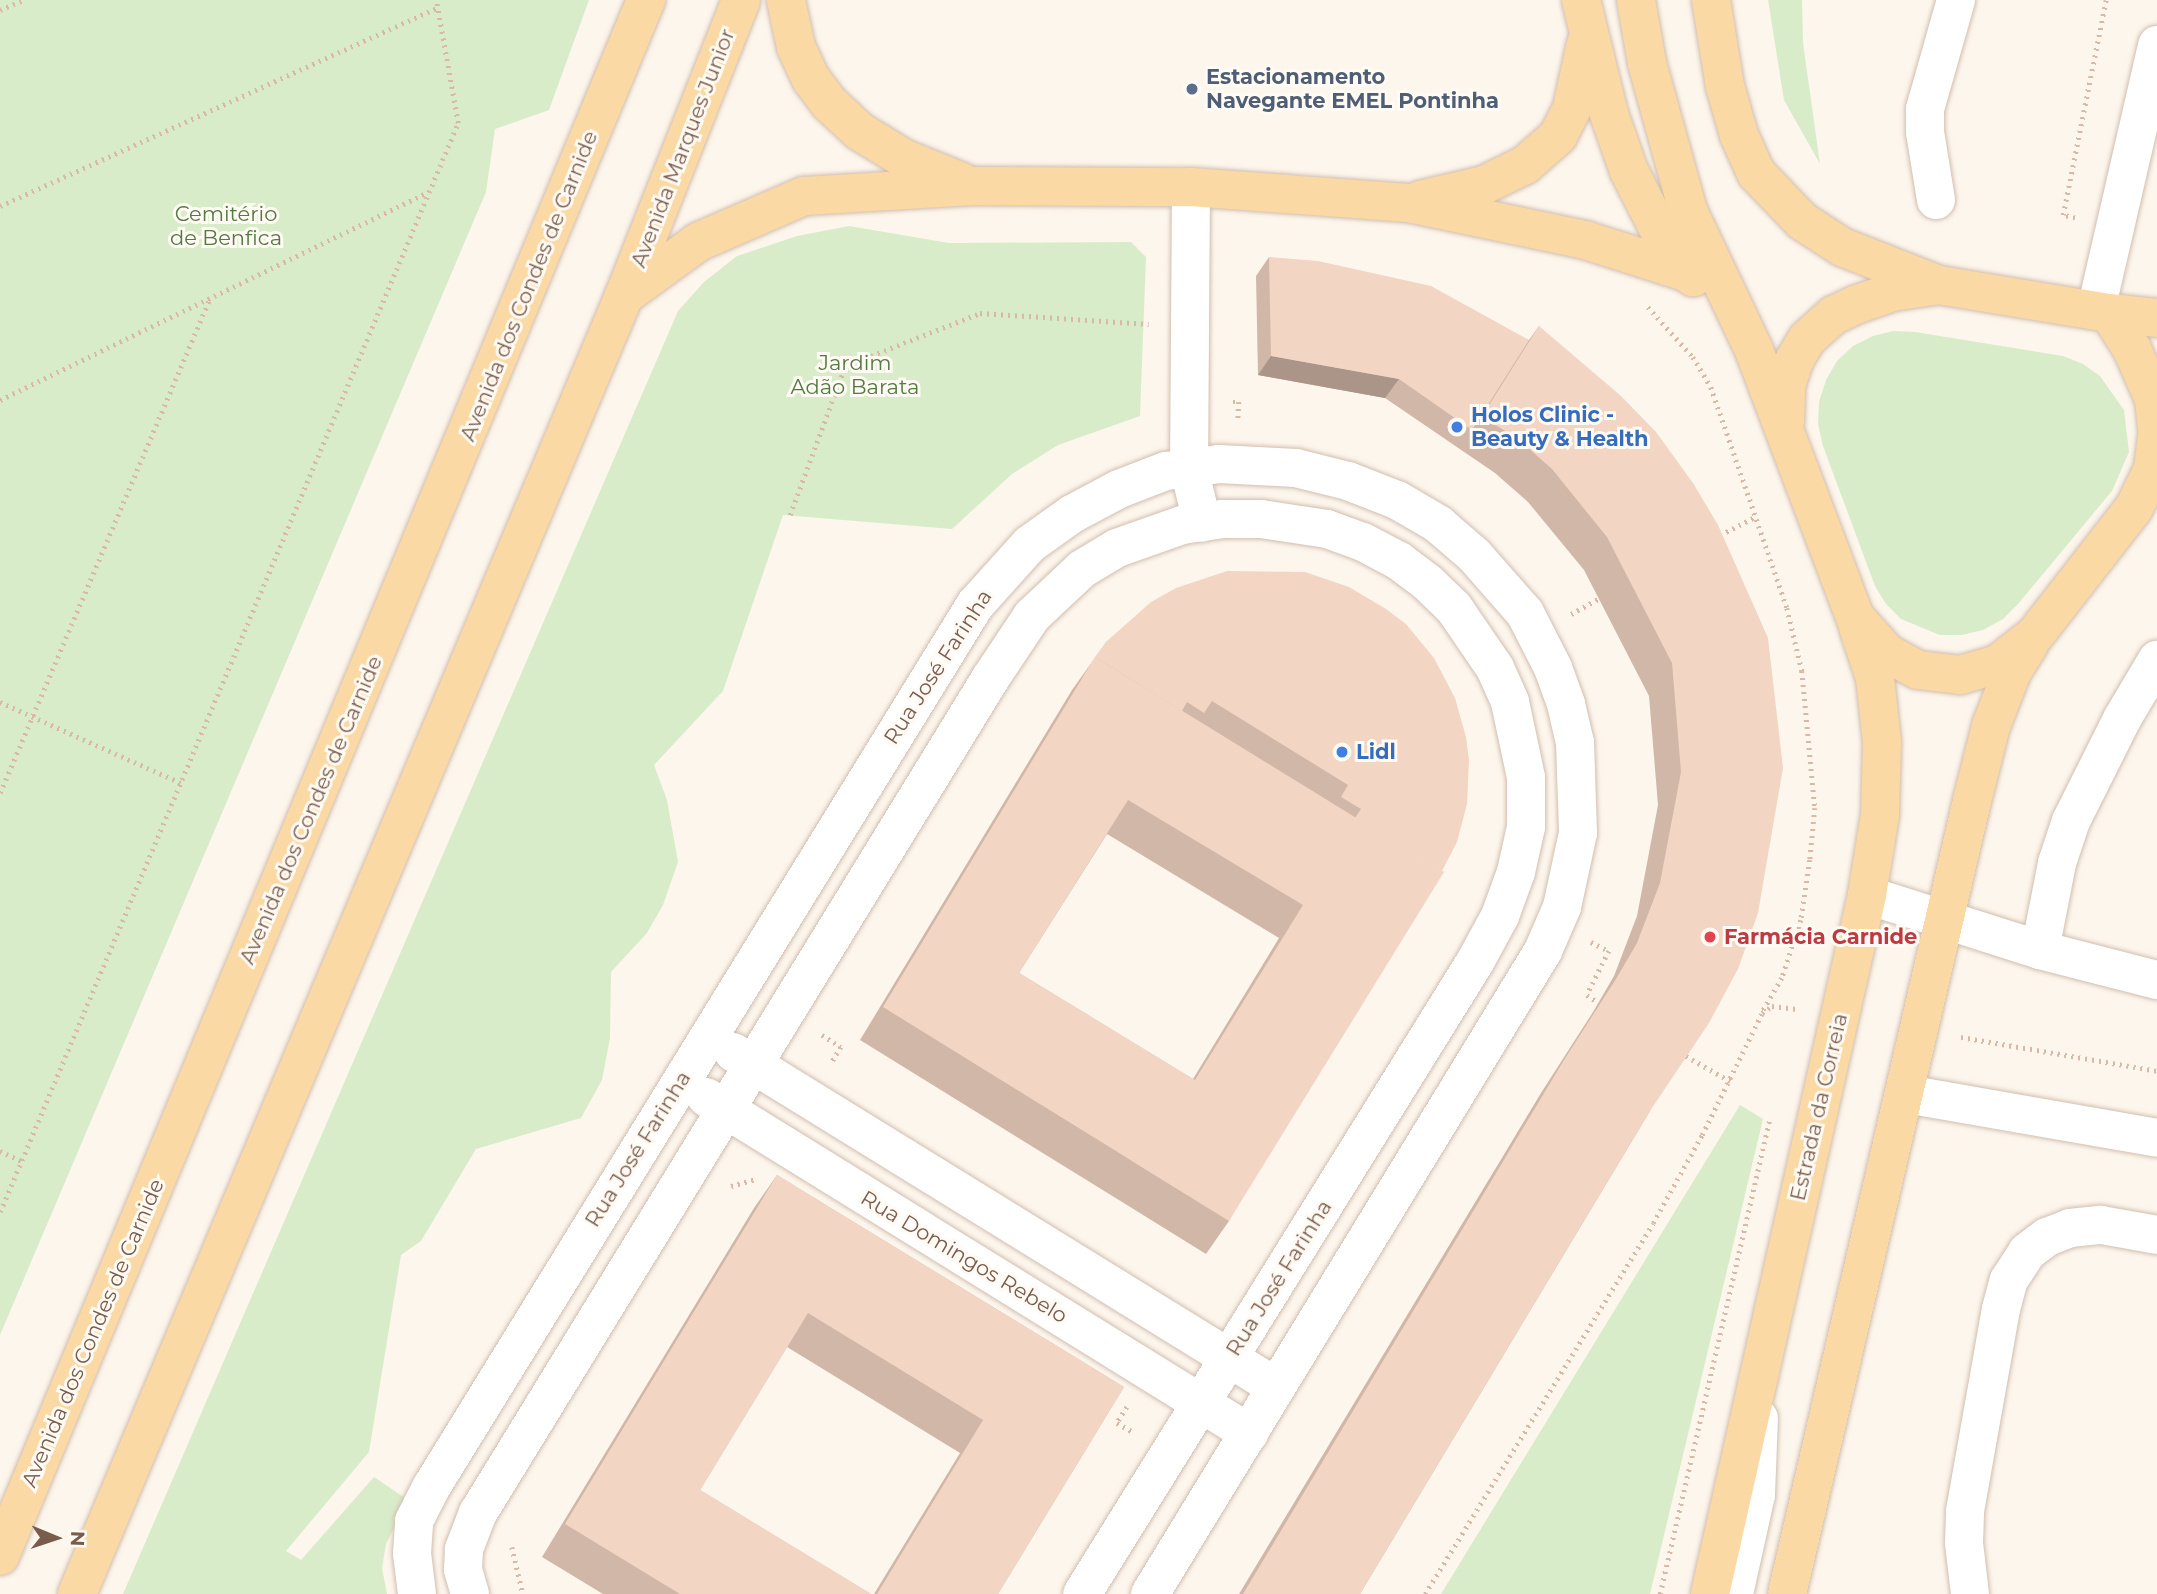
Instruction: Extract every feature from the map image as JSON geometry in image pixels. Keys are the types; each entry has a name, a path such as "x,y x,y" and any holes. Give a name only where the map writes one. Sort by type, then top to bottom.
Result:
{"main road":[{"name":"Avenida dos Condes de Carnide","path":"0,1556 646,0"},
{"name":"Avenida Marques Junior","path":"625,296 741,0"},
{"path":"786,0 796,47 811,79 829,103 859,131 903,158 973,186"},
{"path":"1636,0 1647,63 1688,211 1734,306 1785,432"},
{"path":"1711,0 1719,38"},
{"path":"1717,0 1725,86 1739,135 1756,173 1802,221 1842,247 1939,285 2103,312 2157,318"},
{"path":"1584,16 1609,114 1629,171 1657,226 1686,272"},
{"path":"1408,203 1483,184 1525,165 1558,136 1572,108 1582,71 1584,16"},
{"path":"77,1594 625,296 698,242 804,196 973,186 1191,187 1408,203 1585,240 1686,272 1734,306"},
{"path":"1785,432 1786,386 1795,359 1807,339 1834,315 1856,305 1892,292 1939,285"},
{"path":"2103,312 2132,349 2154,399 2157,428"},
{"name":"Estrada da Correia","path":"1710,1594 1867,895 1880,815 1882,742 1875,678 1855,617 1785,432"},
{"path":"1787,1594 1991,726 2012,672 2035,635 2146,500 2157,437"},
{"path":"1855,617 1887,653 1918,670 1960,675 1998,664 2035,635"}],"street":[{"path":"1936,200 1925,132 1925,109 1956,0"},
{"path":"2103,312 2114,226 2157,45"},
{"path":"1191,187 1189,468 1202,522"},
{"name":"Rua José Farinha","path":"417,1594 412,1553 414,1521 432,1486 975,605 1030,544 1072,514 1130,485 1166,471 1189,468 1237,464 1296,468 1348,481 1397,500 1438,524 1474,555 1525,613 1536,632 1566,704 1575,742 1578,833 1562,907 1543,951 1150,1594"},
{"name":"Rua José Farinha","path":"470,1594 463,1569 464,1549 478,1513 989,679 1032,616 1082,569 1117,548 1182,525 1247,519 1288,521 1327,529 1363,542 1399,561 1428,583 1454,608 1495,668 1510,702 1520,737 1526,777 1526,827 1507,900 1475,962 1082,1594"},
{"path":"2040,950 2057,863 2071,821 2122,719 2157,660"},
{"path":"1867,895 2040,950 2157,980"},
{"path":"1475,962 1520,989"},
{"path":"708,1036 1276,1387"},
{"name":"Rua Domingos Rebelo","path":"680,1081 1248,1433"},
{"path":"1906,1094 2157,1138"},
{"path":"1969,1594 1964,1543 1965,1511 2000,1310 2009,1280 2027,1252 2047,1237 2070,1228 2101,1225 2157,1235"},
{"path":"1734,1594 1756,1495 1761,1370"}],"path":[{"path":"0,10 24,0"},
{"path":"0,1212 458,123 436,0"},
{"path":"2106,0 2063,215 2114,226"},
{"path":"0,206 437,8"},
{"path":"0,400 429,192"},
{"path":"0,793 211,298"},
{"path":"1425,1594 1653,1223 1782,978 1801,920 1815,808 1802,671 1787,608 1711,387 1693,357 1650,308 1639,303"},
{"path":"790,515 845,366 980,313 1153,324 1152,337"},
{"path":"1189,401 1239,402 1237,464"},
{"path":"1713,539 1756,516"},
{"path":"0,702 181,783"},
{"path":"1791,1022 1798,995"},
{"path":"1762,1013 1772,1006 1840,1016"},
{"path":"1920,1030 2157,1071"},
{"path":"1686,1056 1730,1081"},
{"path":"1660,1594 1769,1117"},
{"path":"0,1152 21,1161"}],"green space":[{"name":"Cemitério de Benfica","path":"0,0 589,0 549,110 495,129 486,192 0,1335"},
{"path":"1768,0 1802,0 1803,43 1820,164 1784,100"},
{"name":"Jardim Adão Barata","path":"849,226 949,243 1131,242 1146,257 1140,416 1058,445 1012,474 952,529 783,515 723,691 654,765 667,800 678,862 663,905 647,933 611,972 610,1038 602,1080 581,1118 476,1149 421,1241 401,1255 369,1452 286,1551 301,1560 374,1477 408,1500 386,1544 382,1568 387,1594 123,1594 678,311 704,282 737,256 797,236"},
{"path":"1893,331 1915,332 2063,356 2083,364 2100,376 2124,410 2129,452 2112,491 2018,604 2003,619 1983,630 1962,635 1940,635 1901,619 1886,604 1875,586 1823,446 1818,424 1819,402 1826,380 1837,361 1853,346 1873,336"},
{"path":"1740,1105 1763,1119 1650,1594 1441,1594"}],"building":[{"path":"1269,257 1318,261 1431,286 1529,340 1472,430 1399,379 1271,356"},
{"path":"1539,326 1621,396 1656,432 1693,483 1718,525 1768,638 1783,768 1758,913 1738,969 1709,1023 1650,1111 1360,1594 1243,1594 1564,1060 1616,979 1637,943 1660,883 1681,772 1672,663 1607,537 1552,469 1519,440 1482,416"},
{"name":"Lidl","path":"1227,571 1305,572 1349,587 1406,624 1434,658 1455,698 1466,737 1469,760 1467,804 1457,842 1442,871 1355,818 1361,809 1341,797 1348,785 1212,701 1204,713 1187,702 1182,711 1095,657 1107,641 1151,602 1176,588"},
{"path":"1095,657 1444,872 1229,1221 883,1007","holes":["1128,800 1303,905 1195,1080 1019,973"]},
{"path":"777,1175 1124,1387 998,1594 877,1594 983,1420 808,1313 700,1490 871,1594 680,1594 565,1524"}],"place":[{"name":"Estacionamento Navegante EMEL Pontinha","path":"1192,89"},
{"name":"Holos Clinic - Beauty & Health","path":"1457,427"},
{"name":"Lidl","path":"1342,752"},
{"name":"Farmácia Carnide","path":"1710,937"}]}
